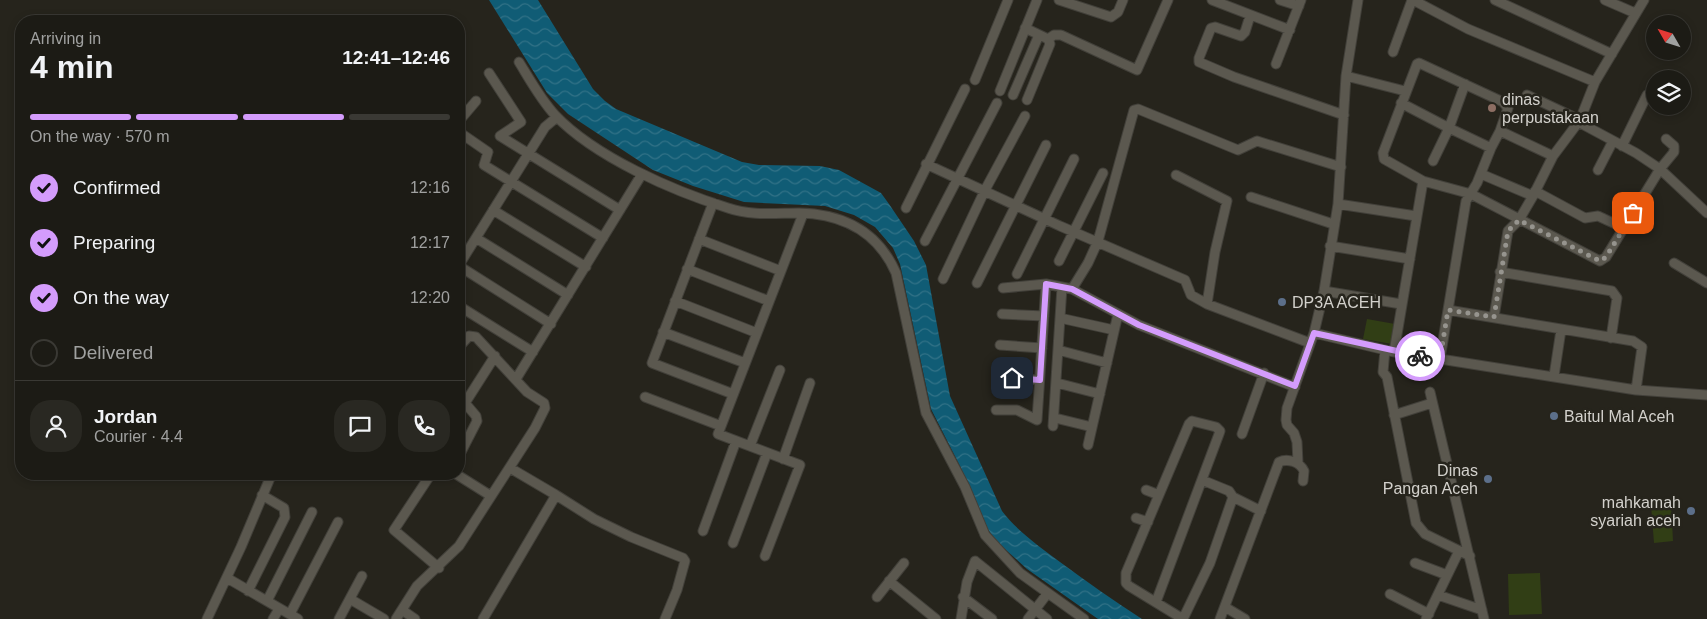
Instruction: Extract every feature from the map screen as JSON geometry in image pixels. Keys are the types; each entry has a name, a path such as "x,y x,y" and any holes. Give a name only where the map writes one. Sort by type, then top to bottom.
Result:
{"street":[{"path":"975,80 1008,0"},
{"path":"1000,91 1037,0"},
{"path":"1059,0 1111,16 1118,12 1122,0"},
{"path":"1048,39 1054,35 1060,35 1137,70 1168,0"},
{"path":"1212,0 1290,30"},
{"path":"1276,64 1300,3 1280,0"},
{"path":"1303,481 1304,471 1298,463 1297,442 1294,433 1286,425 1286,420 1295,386 1314,333 1324,291 1333,224 1338,204 1346,76 1358,0"},
{"path":"1393,52 1413,0 1468,29 1596,82"},
{"path":"1495,0 1612,54"},
{"path":"1605,0 1635,13"},
{"path":"1494,317 1508,231 1519,220 1553,156 1580,120 1596,82 1644,0"},
{"path":"1250,16 1245,32 1241,36 1215,27 1209,30 1198,58 1199,62 1234,77 1344,115"},
{"path":"1025,28 1048,39 1050,44 1027,100"},
{"path":"1013,95 1039,35"},
{"path":"519,62 547,106 557,117 589,142 642,174 737,211 827,217 854,226 870,235 890,258 900,287 926,413 965,487 990,543 1020,573 1084,619"},
{"path":"1440,359 1466,201 1471,194 1481,174 1507,113 1506,105 1503,102 1419,63 1401,102 1383,153 1384,159 1423,181 1471,194 1600,261 1606,257 1660,169 1675,149 1666,140"},
{"path":"489,73 521,122 500,136 620,210"},
{"path":"1346,76 1406,91"},
{"path":"1433,161 1449,128 1465,84"},
{"path":"906,208 926,164 965,89"},
{"path":"1527,95 1580,120 1582,124 1660,169 1707,213"},
{"path":"1622,146 1646,97"},
{"path":"465,114 476,101"},
{"path":"1401,102 1491,148"},
{"path":"925,241 997,103"},
{"path":"1072,289 1088,263 1098,241 1135,109 1238,150 1257,141 1341,167"},
{"path":"943,279 985,190 1025,116"},
{"path":"465,256 545,127 557,117"},
{"path":"1500,131 1553,156"},
{"path":"465,136 488,152 484,165 603,238"},
{"path":"1598,170 1613,141"},
{"path":"977,283 1046,145"},
{"path":"1017,274 1074,159"},
{"path":"926,164 1044,219 1185,280 1191,295 1207,304 1310,343"},
{"path":"1059,261 1103,173"},
{"path":"516,379 642,174"},
{"path":"1481,174 1534,194 1585,218 1598,216 1624,228"},
{"path":"1176,175 1227,201 1215,252 1207,304"},
{"path":"1394,352 1423,181"},
{"path":"1251,197 1333,224"},
{"path":"713,203 652,363 733,394"},
{"path":"1338,204 1416,216"},
{"path":"493,210 586,267"},
{"path":"765,556 800,465 718,434 802,214"},
{"path":"476,238 568,295"},
{"path":"699,239 781,271"},
{"path":"1330,246 1410,259"},
{"path":"1674,263 1707,282"},
{"path":"688,269 769,301"},
{"path":"465,270 551,324"},
{"path":"1500,272 1612,291 1617,298 1611,338"},
{"path":"996,410 1017,410 1037,420 1046,284"},
{"path":"1003,288 1046,284 1072,289 1145,327 1295,386"},
{"path":"1062,286 1054,422 1092,427"},
{"path":"1324,291 1401,304"},
{"path":"675,301 757,333"},
{"path":"465,310 533,352"},
{"path":"1448,310 1611,338 1641,345 1636,390"},
{"path":"1002,314 1044,316"},
{"path":"1088,445 1118,314"},
{"path":"1060,318 1114,330"},
{"path":"1554,376 1561,330"},
{"path":"663,332 745,363"},
{"path":"1314,333 1394,352 1636,390 1707,395"},
{"path":"396,619 417,586 439,568 459,546 510,468 545,408 542,402 528,392 485,344 472,336 465,342"},
{"path":"1000,345 1042,348"},
{"path":"1058,350 1107,363"},
{"path":"1385,350 1384,372 1387,377 1416,523 1425,534 1470,556"},
{"path":"465,401 495,356"},
{"path":"750,446 780,370"},
{"path":"1242,434 1264,373"},
{"path":"998,377 1040,380"},
{"path":"783,459 810,383"},
{"path":"1057,383 1100,394"},
{"path":"1430,392 1483,615"},
{"path":"645,397 721,426"},
{"path":"1394,415 1432,403"},
{"path":"465,404 476,416 477,421 465,444"},
{"path":"1156,602 1220,431 1216,427 1192,421 1187,428 1159,495 1126,579 1129,586 1183,619 1210,563 1233,497"},
{"path":"702,531 736,441"},
{"path":"733,543 767,453"},
{"path":"1220,619 1279,462 1285,460 1298,463"},
{"path":"510,468 594,520 631,538 684,558 685,561 677,590 665,619"},
{"path":"207,619 227,578 269,480"},
{"path":"427,480 394,530 439,568"},
{"path":"465,480 492,496"},
{"path":"1202,480 1229,491 1233,497 1262,511"},
{"path":"1146,490 1159,495"},
{"path":"248,591 285,517 284,508 262,495"},
{"path":"483,619 556,495"},
{"path":"266,601 312,512"},
{"path":"1136,518 1148,522"},
{"path":"227,578 294,616 338,522"},
{"path":"1390,594 1428,616 1459,551"},
{"path":"961,619 970,570 975,561 1047,619"},
{"path":"876,597 904,563"},
{"path":"1415,563 1447,575"},
{"path":"339,619 362,576"},
{"path":"890,581 936,619"},
{"path":"1028,619 1048,594"},
{"path":"1438,595 1483,615"},
{"path":"964,597 992,619"},
{"path":"350,599 384,619"},
{"path":"1225,606 1245,619"},
{"path":"274,619 279,609"},
{"path":"402,610 415,619"}],"green space":[{"path":"1367,319 1395,324 1392,344 1363,339"},
{"path":"1671,503 1673,541 1654,543 1651,505"},
{"path":"1540,573 1542,614 1509,615 1508,574"}],"water":[{"path":"489,0 538,0 593,89 616,109 742,162 759,165 820,166 839,170 881,193 914,241 926,265 950,396 1002,511 1015,526 1037,544 1090,584 1142,619 1098,619 1027,569 996,541 987,528 960,466 931,409 900,264 893,248 875,227 854,215 825,206 744,202 693,186 653,170 568,114 547,93"}],"way so far":[{"path":"1420,356 1440,359 1448,310 1494,317 1508,231 1519,220 1600,261 1606,257 1633,213"}],"place":[{"name":"dinas perpustakaan","path":"1492,108"},
{"name":"DP3A ACEH","path":"1282,302"},
{"name":"Baitul Mal Aceh","path":"1554,416"},
{"name":"Dinas Pangan Aceh","path":"1488,479"},
{"name":"mahkamah syariah aceh","path":"1691,511"}],"route":[{"path":"1012,378 1040,380 1046,284 1072,289 1150,330 1166,334 1295,386 1314,333 1394,352 1420,356"}]}
